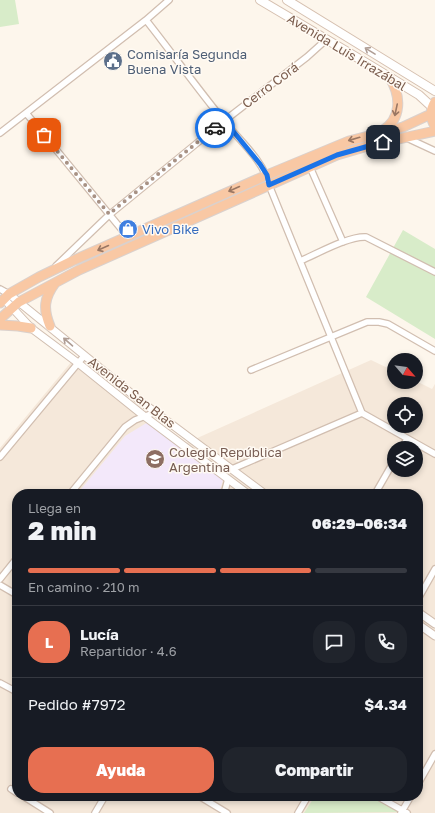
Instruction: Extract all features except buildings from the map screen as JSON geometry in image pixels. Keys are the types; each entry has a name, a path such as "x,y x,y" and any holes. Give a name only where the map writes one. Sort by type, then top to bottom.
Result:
{"highway":[{"path":"376,134 388,127 396,114 398,100 395,86 390,78"},
{"path":"3,297 49,273 127,236 349,141 403,127 432,108 433,123 435,126"},
{"path":"0,319 16,305 58,280 122,250 337,155 371,145 435,131"},
{"path":"50,326 46,316 45,305 50,291 58,280"},
{"path":"0,325 31,328"}],"main road":[{"name":"Avenida Luis Irrazábal","path":"260,0 419,95 432,108"},
{"name":"Avenida Luis Irrazábal","path":"287,0 435,91"}],"street":[{"path":"0,133 146,20 169,0"},
{"path":"146,20 260,164 267,175 269,185 362,413 435,454"},
{"name":"Cerro Corá","path":"49,273 109,214 224,120 307,57 327,39"},
{"path":"26,113 127,236"},
{"path":"407,138 435,151"},
{"path":"310,167 343,242"},
{"path":"300,261 343,242 358,237 366,237 435,272"},
{"name":"Avenida San Blas","path":"0,289 3,297 50,326 84,356 258,489"},
{"name":"Avenida San Blas","path":"16,305 20,317 31,328 78,362 144,416 241,489"},
{"path":"251,370 367,322 388,324 435,351"},
{"path":"0,457 84,356"},
{"path":"74,489 125,427 144,416 156,412"},
{"path":"232,469 362,413"},
{"path":"377,489 387,473"},
{"path":"225,489 228,479"},
{"path":"0,579 12,564"},
{"path":"423,590 435,569"},
{"path":"0,585 12,592"},
{"path":"423,616 435,624"},
{"path":"423,628 435,636"},
{"path":"0,683 12,689"},
{"path":"423,775 435,754"},
{"path":"31,801 50,813"},
{"path":"96,813 102,801"},
{"path":"207,801 227,813"},
{"path":"298,813 305,801"},
{"path":"385,801 404,812 409,801"}],"shaded area":[{"path":"371,360 387,368 387,389 423,389 423,384 432,389 435,384 435,813 0,813 0,448 72,361 184,444"},
{"name":"Colegio República Argentina","path":"153,419 225,473 220,489 81,489 125,436"}],"green space":[{"path":"0,0 15,0 19,24 0,27"},
{"path":"403,230 435,249 435,339 366,297"},
{"path":"312,801 380,801 400,812 304,813"}],"way so far":[{"path":"44,135 109,214 215,128"}],"place":[{"name":"Comisaría Segunda Buena Vista","path":"113,61"},
{"name":"Vivo Bike","path":"128,229"},
{"name":"Colegio República Argentina","path":"155,459"}],"route":[{"path":"215,128 224,120 260,164 267,175 269,185 337,155 383,142"}]}
